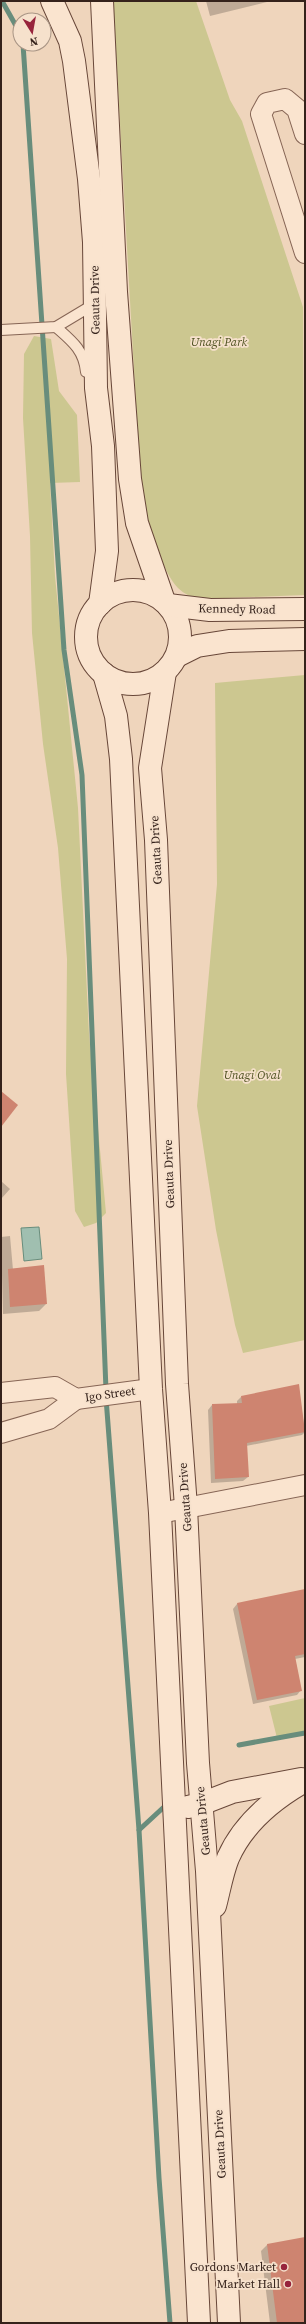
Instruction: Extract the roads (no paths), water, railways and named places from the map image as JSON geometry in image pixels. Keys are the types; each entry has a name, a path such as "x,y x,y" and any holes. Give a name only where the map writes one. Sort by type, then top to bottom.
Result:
{"main road":[{"name":"Geauta Drive","path":"52,1 70,41 74,61 89,179 95,278 96,388 103,446 107,551 100,604"},
{"name":"Geauta Drive","path":"102,1 116,292 130,479 137,523 166,603 176,616 180,629 181,643 171,664 150,768 156,840 177,1384 186,1507 198,1763 208,1871 229,2323"},
{"name":"Geauta Drive","path":"166,603 149,592 131,590 114,594 100,604 91,617 86,632 87,648 94,663 104,674 116,681 128,684 154,680 171,664"},
{"name":"Kennedy Road","path":"166,603 210,610 305,609"},
{"path":"171,664 197,646 229,642 305,639"},
{"name":"Geauta Drive","path":"104,674 116,716 121,759 142,1390 160,1513 200,2323"},
{"path":"198,1763 208,1776 232,1792"},
{"path":"175,1808 201,1804 232,1792 305,1778"},
{"path":"210,1926 228,1859 246,1826 289,1790 305,1781"}],"street":[{"path":"305,134 297,109 285,99 267,103 261,114 305,253"},
{"name":"Igo Street","path":"1,1393 55,1387 76,1399 142,1390"},
{"path":"1,1433 49,1419 76,1399"},
{"path":"160,1513 305,1485"}],"lane":[{"path":"2,330 56,327 91,306 95,278"},
{"path":"56,327 72,341 85,358 92,434 102,442 103,446"}],"waterway":[{"path":"2,1 12,19"},
{"path":"24,52 64,650 82,775 106,1390"},
{"path":"106,1398 139,1830 159,2178 170,2323"},
{"path":"239,1745 305,1733"},
{"path":"139,1830 165,1806"}],"place":[{"name":"Gordons Market","path":"284,2267"},
{"name":"Market Hall","path":"288,2284"}],"park label":[{"name":"Unagi Park","path":"219,342"},
{"name":"Unagi Oval","path":"252,1075"}]}
